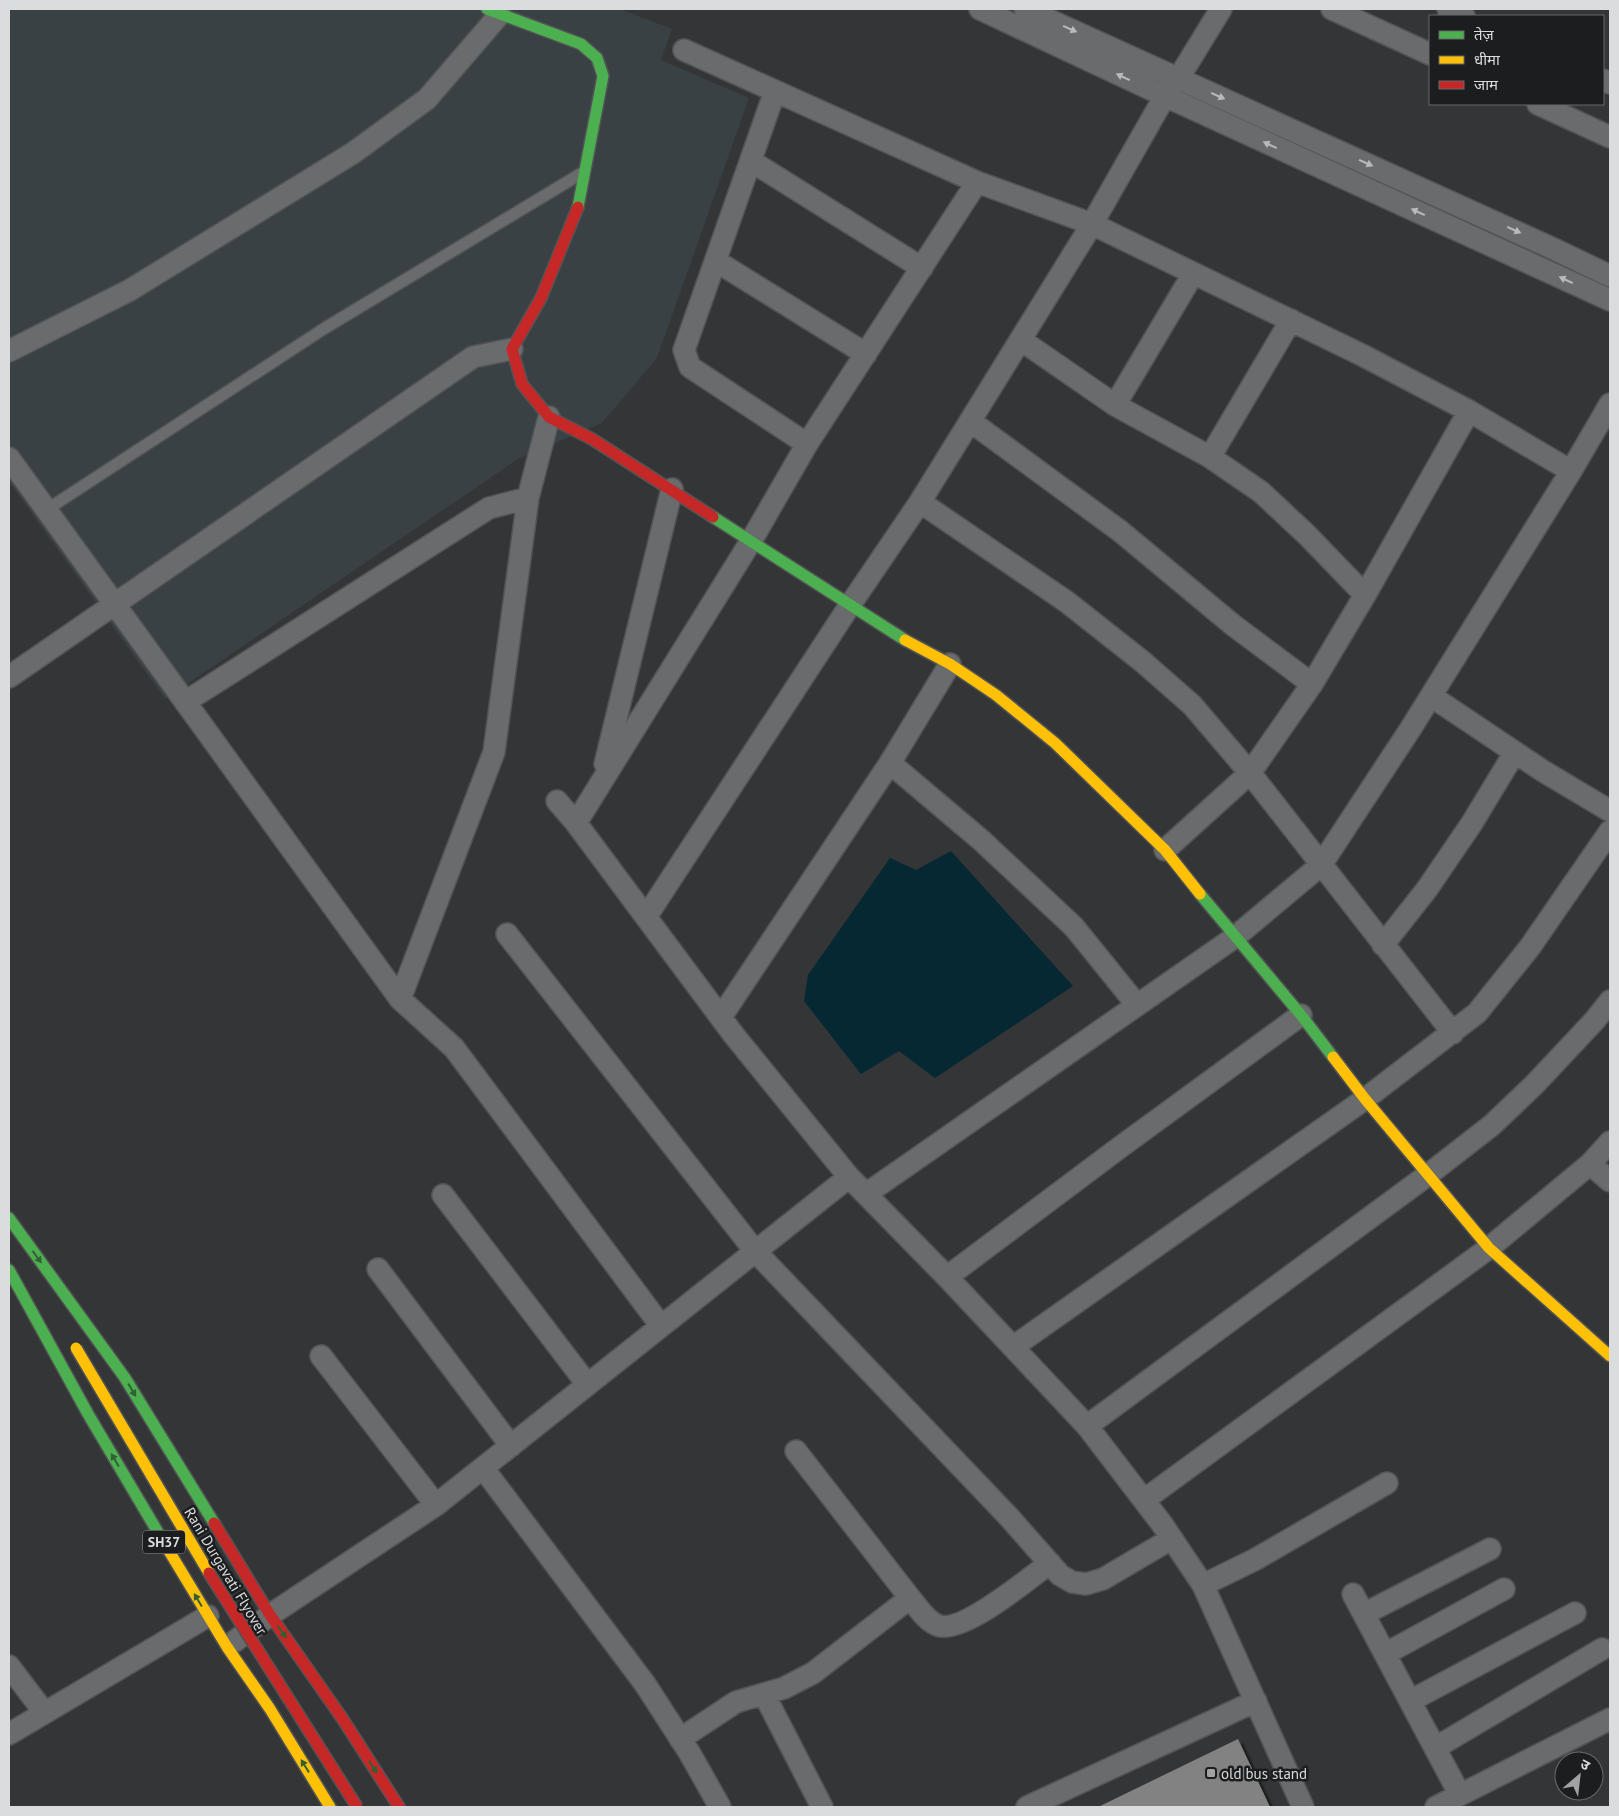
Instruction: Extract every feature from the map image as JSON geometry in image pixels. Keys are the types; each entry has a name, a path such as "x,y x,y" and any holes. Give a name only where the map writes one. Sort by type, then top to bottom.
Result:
{"street":[{"path":"980,9 1610,300"},
{"path":"1025,9 1610,276"},
{"path":"646,917 850,605 920,502 1092,224 1165,96 1221,9"},
{"path":"1332,9 1429,54"},
{"path":"1448,9 1462,15"},
{"path":"9,351 130,290 353,153 427,99 493,11 581,44 598,58 603,76 578,207 541,298 512,349 522,384 549,417 592,439 891,632 950,664 996,695 1055,743 1165,850 1234,937 1301,1015 1365,1099 1489,1248 1610,1356"},
{"path":"684,50 977,182 1092,224 1291,320 1469,411 1571,471"},
{"path":"775,91 684,350 690,367 807,444"},
{"path":"1540,105 1610,137"},
{"path":"751,161 922,268"},
{"path":"576,823 751,540 807,444 977,182"},
{"path":"716,260 866,354"},
{"path":"1115,405 1193,274"},
{"path":"1210,458 1291,320"},
{"path":"1020,340 1115,405 1210,458 1261,492 1306,534 1365,595"},
{"path":"9,677 472,357 512,349"},
{"path":"866,1194 1234,937 1321,865 1431,696 1571,471 1610,404"},
{"path":"1165,850 1250,773 1312,684 1365,595 1469,411"},
{"path":"400,999 494,752 528,498 549,417"},
{"path":"970,421 1120,531 1233,625 1312,684"},
{"path":"9,458 400,999 454,1048 661,1326"},
{"path":"600,783 672,489"},
{"path":"185,702 488,508 528,498"},
{"path":"920,502 1067,602 1143,662 1192,705 1250,773 1452,1033"},
{"path":"721,1017 890,763 950,664"},
{"path":"1431,696 1543,771 1610,811"},
{"path":"1383,945 1428,889 1472,823 1515,752"},
{"path":"890,763 981,840 1074,927 1137,1005"},
{"path":"557,801 576,823 721,1017 849,1177 947,1277 1087,1426 1144,1500 1204,1585 1303,1807"},
{"path":"1013,1347 1365,1099 1477,1013 1530,947 1610,831"},
{"path":"507,934 755,1250 1001,1509 1060,1575 1072,1582 1086,1584 1103,1579 1171,1539"},
{"path":"1087,1426 1429,1174 1492,1124 1535,1084 1595,1020 1610,1001"},
{"path":"947,1277 1301,1015"},
{"path":"1144,1500 1489,1248 1590,1164 1610,1142"},
{"path":"1590,1164 1610,1181"},
{"path":"227,1647 270,1615 436,1505 849,1177"},
{"path":"443,1194 587,1384"},
{"path":"9,1218 125,1378 270,1615 342,1718 399,1807"},
{"path":"378,1269 511,1446"},
{"name":"SH37","path":"9,1270 88,1414 208,1616 270,1709 330,1807"},
{"path":"66,1297 71,1322"},
{"path":"29,1307 56,1330"},
{"name":"Rani Durgavati Flyover","path":"73,1343 214,1582 357,1807"},
{"path":"321,1356 436,1505"},
{"path":"796,1451 910,1598 929,1620 939,1626 953,1627 977,1616 1050,1563"},
{"path":"483,1468 645,1684 720,1807"},
{"path":"1204,1585 1256,1559 1387,1484"},
{"path":"1364,1614 1490,1550"},
{"path":"1385,1654 1504,1589"},
{"path":"1353,1594 1460,1794"},
{"path":"680,1739 736,1702 784,1688 813,1673 910,1598"},
{"path":"1410,1701 1576,1613"},
{"path":"9,1734 208,1616"},
{"path":"1436,1748 1602,1649"},
{"path":"9,1666 44,1712"},
{"path":"764,1694 822,1807"},
{"path":"1027,1807 1256,1702"},
{"path":"1436,1807 1610,1719"}],"lane":[{"path":"46,510 325,328 585,171"}],"shaded area":[{"path":"9,9 620,9 672,29 661,60 749,98 657,358 602,423 518,459 165,699 9,482"}],"water":[{"path":"951,851 1073,986 935,1078 899,1051 861,1074 804,1001 808,975 890,858 916,870"}],"building":[{"name":"old bus stand","path":"1238,1739 1270,1807 1098,1807"}],"traffic: fast":[{"path":"487,9 581,44 597,58 603,76 578,207"},
{"path":"713,517 905,640"},
{"path":"1200,894 1301,1015 1333,1057"},
{"path":"9,1218 125,1378 214,1523"},
{"path":"9,1270 88,1414 169,1551"}],"traffic: slow":[{"path":"905,640 950,664 996,695 1055,743 1165,850 1200,894"},
{"path":"1333,1057 1365,1099 1489,1248 1610,1356"},
{"path":"76,1348 209,1573"},
{"path":"169,1551 227,1647 270,1709 330,1807"}],"traffic: jam":[{"path":"578,207 541,298 512,349 522,384 549,417 592,439 713,517"},
{"path":"214,1523 270,1615 342,1718 399,1807"},
{"path":"209,1573 357,1807"}],"place":[{"name":"old bus stand","path":"1211,1773"}]}
